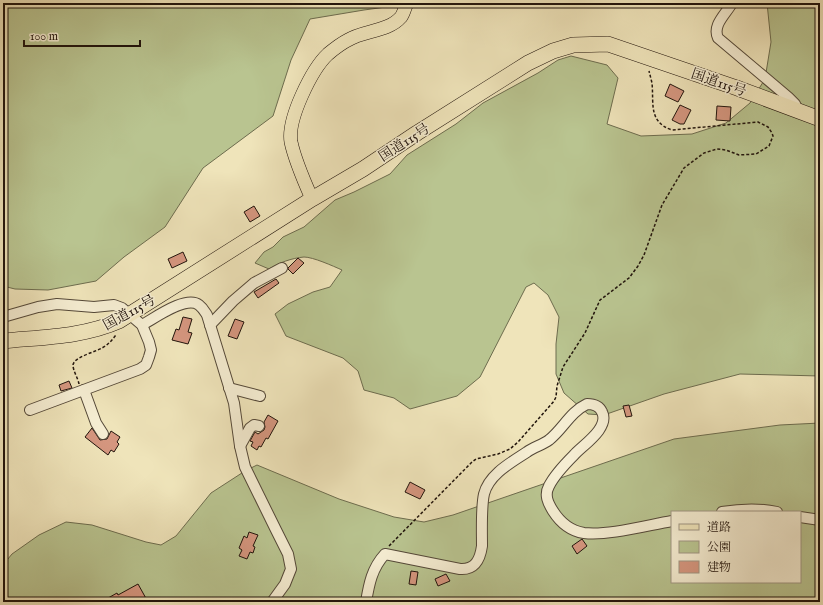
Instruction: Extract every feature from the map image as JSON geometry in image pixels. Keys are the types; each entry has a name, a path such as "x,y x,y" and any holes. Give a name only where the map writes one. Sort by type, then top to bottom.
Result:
{"highway":[{"name":"国道115号","path":"3,341 91,331 106,327 124,318 312,199 363,169 417,133 540,56 573,45 608,44 737,88 820,119"}],"main road":[{"path":"312,199 297,162 291,140 293,118 302,95 314,72 328,54 349,39 388,26 401,17 407,3"}],"street":[{"path":"732,3 717,26 716,33 718,38 795,104 798,111"},
{"path":"210,324 254,283 282,268"},
{"path":"142,325 179,305 192,302 202,307 207,315 234,404 240,446 245,467 288,554 291,569 285,584 272,602"},
{"path":"3,317 38,307 58,304 94,307 114,305 122,308 124,318 142,325 149,342 151,350 146,365 134,372 30,410"},
{"path":"229,388 260,396"},
{"path":"83,390 96,423 103,434"},
{"path":"366,602 369,581 373,570 385,554 460,569 469,568 476,563 481,553 484,493 489,483 502,470 529,451 548,441 558,432 570,417 587,404 600,407 603,415 602,422 595,435 574,454 549,485 546,493 547,499 561,521 566,526 584,533 611,531 671,521"},
{"path":"240,446 250,428 254,425 258,426"},
{"path":"729,511 744,509 766,511"},
{"path":"801,517 820,520"}],"path":[{"path":"385,554 385,550 472,462 476,459 498,454 510,449 554,401 562,367 585,333 600,300 629,278 638,266 644,255 662,205 684,168 704,153 717,149 726,150 739,155 749,155 756,154 769,146 773,136 772,133 765,124 758,122 672,130 661,125 656,119 652,107 652,83 646,57"},
{"path":"83,390 73,364 76,360 110,343 120,328 124,318"}],"green space":[{"path":"3,3 415,3 310,19 291,60 273,116 203,168 165,227 124,257 96,281 48,290 15,289 3,286"},
{"path":"767,3 820,3 820,376 740,374 664,394 604,415 588,414 564,393 556,374 556,344 559,317 548,295 534,283 526,287 480,377 457,396 410,409 394,398 364,390 358,371 343,358 286,336 275,314 288,304 313,292 330,287 342,270 308,257 295,258 285,261 269,269 255,263 264,252 273,247 283,237 304,227 335,200 390,174 407,155 456,124 483,103 538,73 558,60 571,56 607,65 618,78 607,124 641,136 692,134 726,123 750,103 765,79 771,42"},
{"path":"820,423 820,602 3,602 3,565 12,554 39,535 66,522 92,525 146,542 161,545 176,536 211,493 257,465 339,499 394,517 424,522 453,515 674,439 780,425"}],"building":[{"path":"670,84 684,91 678,102 665,96"},
{"path":"680,105 691,110 684,124 680,124 672,120"},
{"path":"717,106 731,107 730,121 716,120"},
{"path":"254,206 260,216 250,222 244,212"},
{"path":"183,252 187,261 172,268 168,259"},
{"path":"298,258 304,263 293,274 288,268"},
{"path":"276,279 279,283 258,298 254,292"},
{"path":"183,317 192,319 188,332 192,333 188,344 172,340 176,329 179,330"},
{"path":"235,319 244,322 237,339 228,336"},
{"path":"69,381 72,388 61,391 59,385"},
{"path":"629,405 632,416 626,417 623,406"},
{"path":"268,415 278,421 268,439 266,438 261,447 259,446 257,450 251,446 253,442 250,441 255,432 258,434 264,430 264,422"},
{"path":"92,428 100,440 107,439 111,431 120,437 117,442 119,444 114,452 111,450 108,455 85,437"},
{"path":"410,482 425,490 420,499 405,492"},
{"path":"249,532 258,535 253,546 255,547 253,553 250,552 247,559 239,556 242,550 239,548 244,536 247,538"},
{"path":"582,539 587,546 577,554 572,546"},
{"path":"411,571 418,572 416,585 409,584"},
{"path":"446,574 450,581 438,586 435,579"},
{"path":"138,584 148,602 101,602 117,593 118,595"}]}
